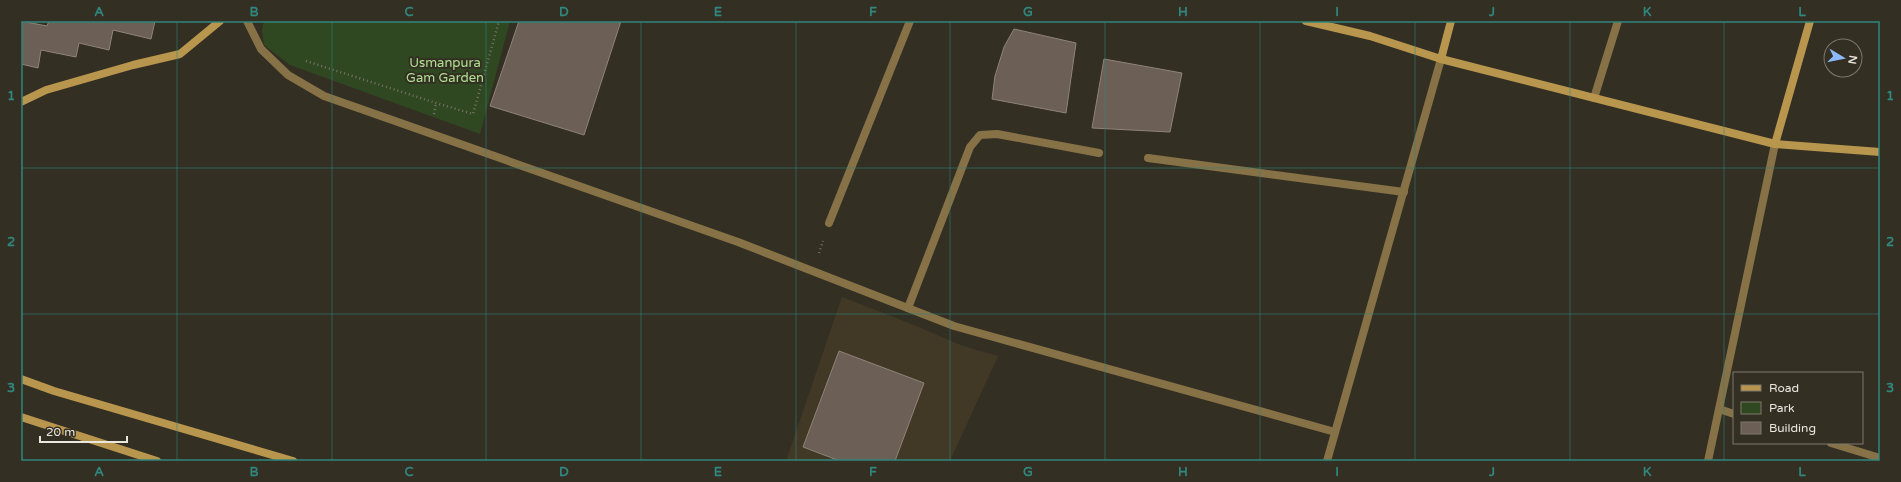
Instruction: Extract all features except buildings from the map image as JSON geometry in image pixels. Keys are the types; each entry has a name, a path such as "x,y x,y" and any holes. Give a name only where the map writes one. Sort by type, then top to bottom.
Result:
{"main road":[{"path":"21,102 46,90 134,65 180,54 220,21"},
{"path":"1306,21 1370,36 1441,59 1775,144 1880,152"},
{"path":"1441,59 1452,21"},
{"path":"1775,144 1810,21"},
{"path":"21,378 54,391 293,461"},
{"path":"21,417 157,461"}],"street":[{"path":"247,21 261,49 266,54 288,75 324,96 738,242 954,326 1335,432"},
{"path":"830,223 910,21"},
{"path":"1594,98 1618,21"},
{"path":"1327,461 1441,59"},
{"path":"908,308 970,147 980,135 997,134 1099,153"},
{"path":"1708,461 1775,144"},
{"path":"1148,158 1404,192"},
{"path":"1719,409 1733,414"},
{"path":"1834,444 1880,458"}],"path":[{"path":"305,61 473,114 499,21"},
{"path":"812,271 830,223"}],"shaded area":[{"path":"842,297 963,346 998,356 950,461 786,461"}],"green space":[{"name":"Usmanpura Gam Garden","path":"264,21 510,21 480,134 290,65 264,45 262,30"}]}
